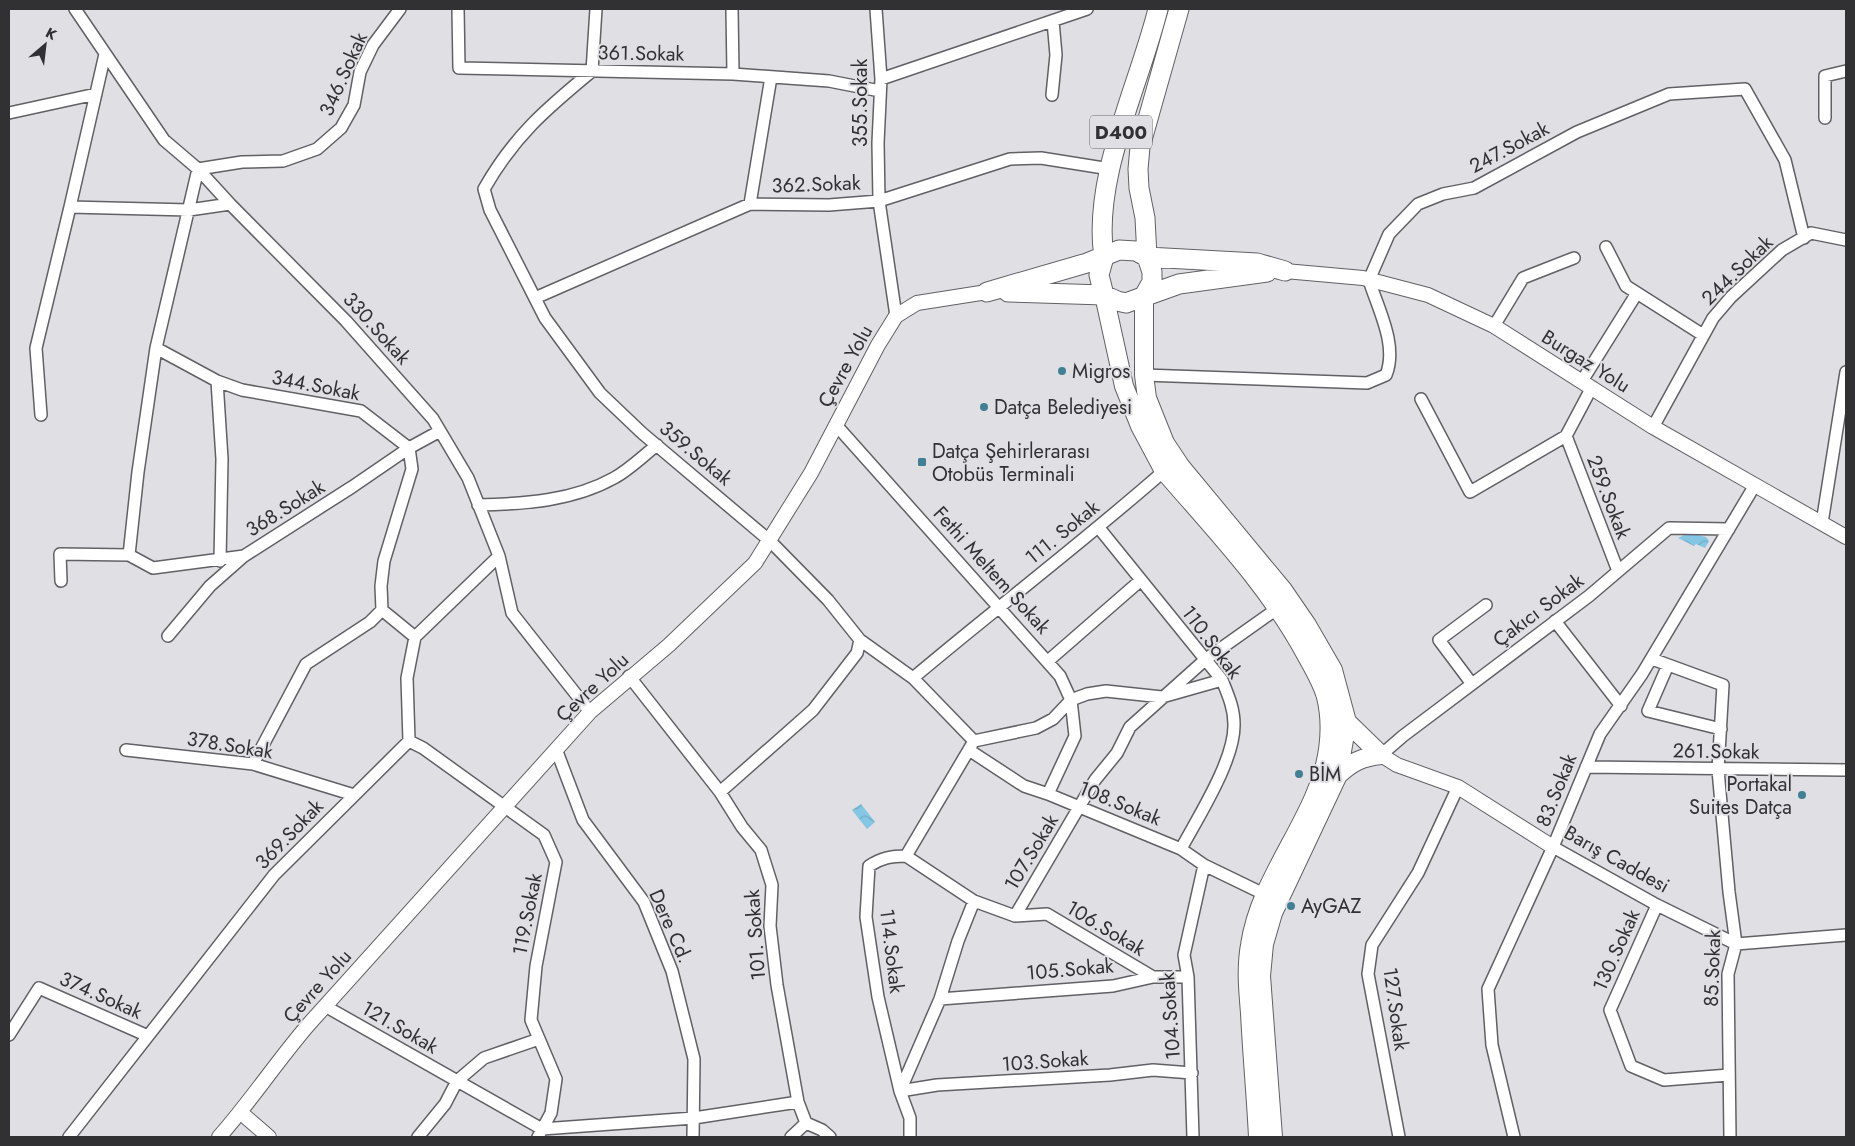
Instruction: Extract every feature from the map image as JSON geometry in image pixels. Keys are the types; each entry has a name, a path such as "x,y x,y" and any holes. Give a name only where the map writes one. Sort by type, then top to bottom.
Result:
{"highway":[{"name":"D400","path":"1104,295 1099,275 1104,257 1101,236 1110,169 1158,9"},
{"name":"D400","path":"1144,296 1152,282 1152,272 1147,257 1147,238 1138,169 1140,147 1179,9"},
{"path":"987,292 1104,257 1119,250 1128,249 1147,257 1256,263 1285,271"},
{"path":"987,292 1104,295 1126,303 1179,284 1285,271"}],"main road":[{"path":"1104,295 1124,386 1140,426 1164,471 1262,586 1278,608 1289,624 1326,696 1330,726 1328,752 1315,796 1266,894 1255,922 1248,960 1258,1137"},
{"path":"1144,296 1144,375 1147,398 1165,443 1181,467 1283,590 1307,625 1333,670 1347,722 1338,775 1273,913 1264,944 1261,976 1273,1137"},
{"path":"1347,722 1382,755"},
{"path":"1338,775 1352,762 1367,756 1382,755"}],"street":[{"name":"330.Sokak","path":"75,9 164,140 198,168 230,204 346,321 433,419 468,478 499,556 512,613 590,712"},
{"name":"346.Sokak","path":"198,168 242,162 283,161 317,149 340,128 354,105 360,72 373,45 400,9"},
{"name":"361.Sokak","path":"458,9 459,68 733,74 881,85 1087,9"},
{"path":"592,71 596,9"},
{"path":"732,9 733,74"},
{"name":"355.Sokak","path":"876,9 881,85 878,143 879,200 896,316"},
{"path":"1052,96 1056,55 1053,21"},
{"path":"41,415 36,348 105,54"},
{"name":"359.Sokak","path":"592,71 544,110 502,158 484,189 490,210 545,318 600,394 770,541 828,600 860,640 913,678 972,746 1024,786 1048,794"},
{"path":"1825,118 1825,76 1846,71"},
{"path":"750,204 771,77"},
{"name":"247.Sokak","path":"1369,280 1390,234 1418,204 1443,194 1474,188 1577,132 1669,94 1745,90 1785,160 1804,238"},
{"path":"9,113 96,94"},
{"name":"362.Sokak","path":"535,298 750,204 829,205 879,200 1010,158 1041,158 1110,169"},
{"path":"130,555 138,472 156,348 198,168"},
{"path":"70,207 189,210 230,204"},
{"name":"244.Sokak","path":"1653,427 1713,318 1731,297 1782,250 1811,233 1846,240"},
{"path":"1606,247 1626,286 1703,335"},
{"path":"1494,326 1523,278 1574,258"},
{"name":"Burgaz Yolu","path":"1285,271 1369,280 1428,294 1494,326 1653,427 1846,537"},
{"path":"1144,375 1367,382 1386,375 1391,351 1369,280"},
{"name":"Çevre Yolu","path":"218,1137 240,1112 280,1058 325,1006 590,712 717,601 755,563 811,473 878,345 896,316 916,303 987,292"},
{"path":"1420,399 1470,492 1566,436 1587,384 1637,293"},
{"name":"344.Sokak","path":"156,348 217,381 242,390 361,411 409,448"},
{"path":"1822,523 1846,372"},
{"path":"217,381 222,459 220,561"},
{"name":"Fethi Meltem Sokak","path":"836,425 1048,661 1060,676 1072,700"},
{"name":"368.Sokak","path":"168,636 210,586 244,556 409,448 440,432"},
{"name":"259.Sokak","path":"1566,436 1618,571"},
{"path":"478,505 529,504 576,493 614,478 657,445"},
{"path":"253,764 306,664 370,622 382,610 381,586 384,560 412,469 409,448"},
{"name":"111. Sokak","path":"913,678 999,606 1099,528 1164,471"},
{"name":"83.Sokak","path":"1514,1137 1492,1045 1488,988 1553,846 1600,734 1652,659 1754,485"},
{"name":"110.Sokak","path":"1099,528 1222,680 1232,704 1235,726 1230,748 1218,781 1182,848"},
{"name":"Çakıcı Sokak","path":"1382,755 1403,736 1555,622 1669,528 1728,529"},
{"path":"61,581 60,554 130,555 153,568 220,561 244,556"},
{"path":"409,740 407,678 415,637 499,556"},
{"path":"1048,661 1141,580"},
{"path":"1472,684 1439,640 1486,605"},
{"name":"107.Sokak","path":"1015,916 1095,780 1117,753 1130,727 1206,659 1278,608"},
{"path":"382,610 415,637"},
{"path":"1555,622 1621,706"},
{"path":"720,792 813,710 857,653 860,640"},
{"path":"1652,659 1668,665 1648,711 1721,728"},
{"name":"85.Sokak","path":"1668,665 1723,685 1718,770 1729,892 1736,944 1728,974 1730,1137"},
{"name":"101. Sokak","path":"629,676 720,792 742,827 761,850 772,884 770,926 777,985 798,1102 806,1123"},
{"path":"906,856 972,746 1036,728 1053,719 1072,700 1087,694 1106,691 1162,697 1222,680"},
{"name":"108.Sokak","path":"1072,700 1075,736 1048,794 1182,848 1204,865 1266,894"},
{"name":"369.Sokak","path":"69,1137 274,875 409,740"},
{"name":"119.Sokak","path":"409,740 423,748 544,835 556,862 536,966 531,1020 556,1079 551,1113 540,1133"},
{"name":"Dere Cd.","path":"556,749 583,820 644,902 672,970 694,1060 693,1137"},
{"name":"378.Sokak","path":"126,750 253,764 354,794"},
{"name":"Barış Caddesi","path":"1382,755 1396,765 1458,787 1553,846 1657,905 1736,944"},
{"name":"261.Sokak","path":"1586,767 1846,770"},
{"name":"127.Sokak","path":"1399,1137 1368,974 1372,945 1418,873 1458,787"},
{"name":"114.Sokak","path":"900,1091 878,996 866,917 869,866 878,860 890,856 906,856"},
{"name":"106.Sokak","path":"906,856 974,901 1015,916 1048,914 1153,978"},
{"name":"104.Sokak","path":"1193,1137 1188,977 1184,955 1204,865"},
{"path":"910,1137 910,1118 900,1091 940,998 958,941 974,901"},
{"name":"130.Sokak","path":"1657,905 1610,1010 1631,1066 1664,1080 1729,1075"},
{"path":"1736,944 1846,935"},
{"name":"105.Sokak","path":"940,998 1113,986 1153,978 1188,977"},
{"name":"374.Sokak","path":"9,1035 39,988 148,1036"},
{"name":"121.Sokak","path":"325,1006 456,1081 540,1133"},
{"path":"418,1137 445,1104 456,1081 484,1058 539,1039"},
{"name":"103.Sokak","path":"900,1091 937,1085 1110,1076 1153,1070 1192,1073"},
{"path":"540,1133 694,1118 798,1102"},
{"path":"240,1112 269,1137"},
{"path":"791,1137 806,1123 822,1130 830,1137"}],"water":[{"path":"1688,533 1706,537 1709,541 1705,548 1696,544 1694,546 1678,538"},
{"path":"861,804 875,822 867,829 852,810"}],"place":[{"name":"Migros","path":"1062,371"},
{"name":"Datça Belediyesi","path":"984,407"},
{"name":"Datça Şehirlerarası Otobüs Terminali","path":"922,462"},
{"name":"BİM","path":"1299,774"},
{"name":"Portakal Suites Datça","path":"1802,795"},
{"name":"AyGAZ","path":"1291,906"}]}
